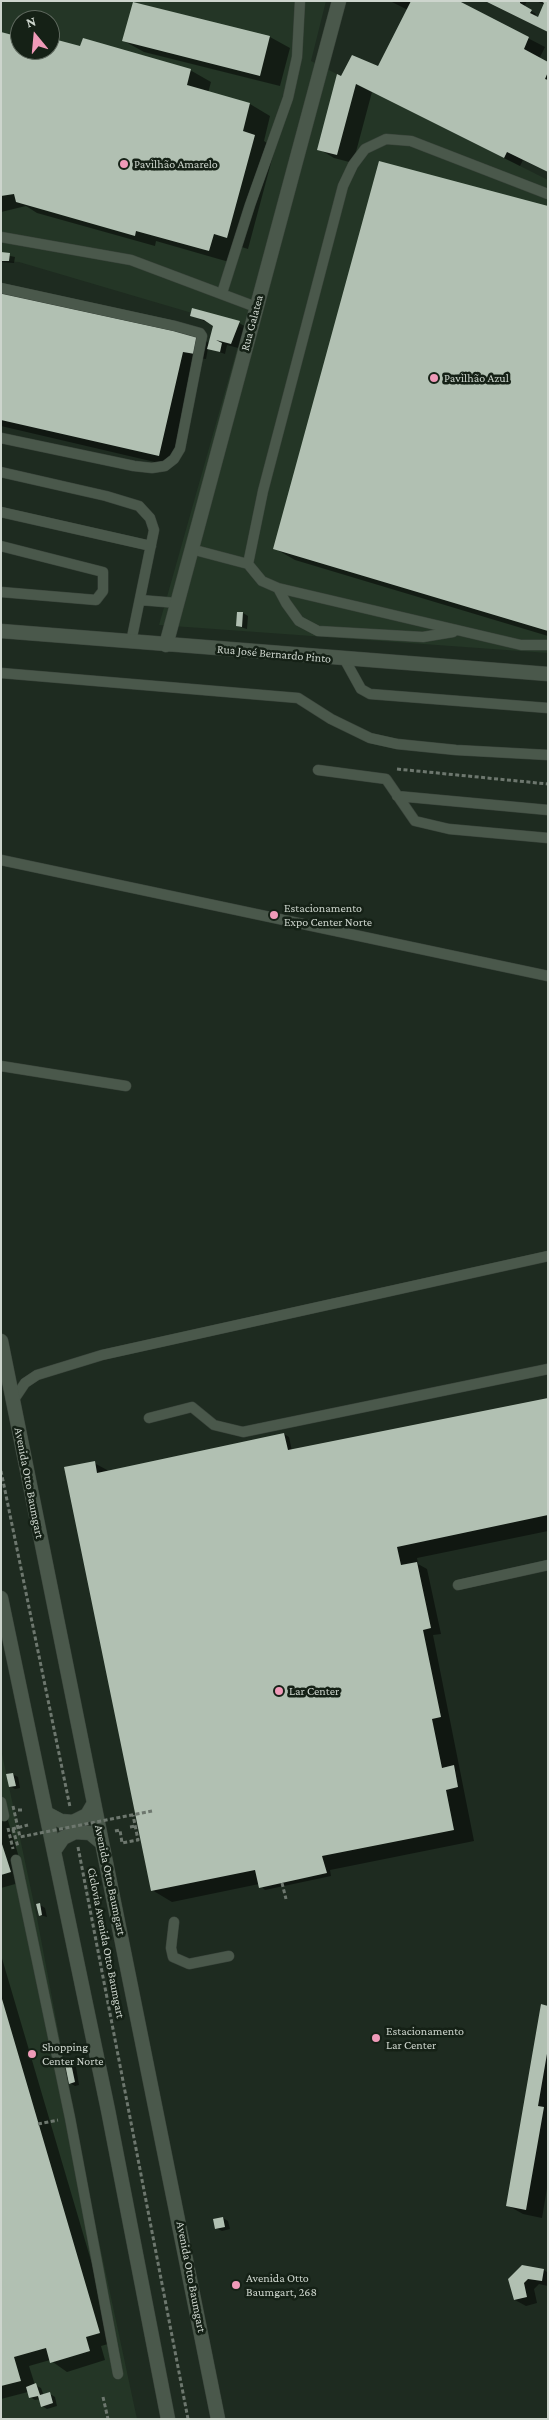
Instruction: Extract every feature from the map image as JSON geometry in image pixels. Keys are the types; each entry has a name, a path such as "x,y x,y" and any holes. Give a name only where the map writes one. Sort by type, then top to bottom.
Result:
{"main road":[{"name":"Rua Galatea","path":"166,645 338,1"},
{"name":"Rua José Bernardo Pinto","path":"1,631 345,660 544,672"},
{"name":"Avenida Otto Baumgart","path":"1,1341 218,2419"},
{"path":"1,1598 54,1851 168,2419"},
{"path":"54,1851 63,1838 87,1815 94,1804"},
{"path":"46,1812 61,1821 90,1833 102,1843"}],"lane":[{"path":"222,293 250,205 288,98 298,57 300,1"},
{"path":"248,564 263,491 343,186 353,165 365,149 386,139 411,141 548,194"},
{"path":"1,237 131,260 256,307"},
{"path":"1,288 175,326 200,333 202,336 180,449 174,460 165,466 152,468 134,466 1,438"},
{"path":"1,472 106,496 139,506 150,518 154,530 131,642"},
{"path":"1,512 151,546"},
{"path":"1,546 103,572 103,591 96,600 1,592"},
{"path":"192,549 248,564 262,581 278,588 459,631 521,644 548,645"},
{"path":"278,588 286,603 300,621 318,631 423,637 459,631"},
{"path":"140,600 177,603"},
{"path":"345,660 361,688 370,694 548,708"},
{"path":"1,672 298,698 331,719 370,738 397,744 456,750 548,756"},
{"path":"318,770 386,779 415,821 449,829 548,838"},
{"path":"397,796 548,810"},
{"path":"1,860 548,976"},
{"path":"1,1066 126,1086"},
{"path":"13,1401 25,1383 37,1375 102,1356 548,1256"},
{"path":"150,1418 192,1407 214,1425 243,1432 548,1369"},
{"path":"458,1585 548,1565"},
{"path":"1,1802 4,1816"},
{"path":"16,1860 70,2118 118,2374"},
{"path":"174,1922 171,1948 173,1957 189,1964 229,1956"}],"path":[{"path":"389,769 548,784"},
{"name":"Ciclovia Avenida Otto Baumgart","path":"1,1471 74,1827 188,2419"},
{"path":"14,1806 20,1837 152,1810"},
{"path":"120,1830 122,1843 138,1840 133,1814"},
{"path":"4,1816 16,1860"},
{"path":"14,1828 28,1825"},
{"path":"130,1827 136,1826"},
{"path":"282,1883 286,1898"},
{"path":"103,2397 108,2418"}],"shaded area":[{"path":"1,1 326,1 311,61 548,180 548,653 159,625 243,328 19,262 1,261"},
{"name":"Shopping Center Norte","path":"1,1749 37,1918 88,2190 137,2419 1,2419"}],"building":[{"path":"411,1 459,1 529,37 524,49 548,62 548,72 545,79 548,80 548,172 507,152 504,158 356,84 337,155 317,150 337,74 341,76 352,55 378,66"},
{"path":"485,1 520,1 520,3 532,10 530,13 538,17 544,3 541,1 548,1 548,32"},
{"path":"133,2 270,36 260,76 122,41"},
{"name":"Pavilhão Amarelo","path":"1,32 10,34 10,60 60,60 60,41 80,46 83,38 191,69 187,85 250,103 243,131 255,135 227,238 214,234 209,251 136,231 135,236 16,202 14,194 1,196"},
{"name":"Pavilhão Azul","path":"379,161 548,206 548,631 273,549"},
{"path":"1,252 10,253 9,261 1,261"},
{"path":"1,290 199,336 195,354 183,352 159,456 1,420"},
{"path":"192,308 240,321 231,344 216,340 222,343 220,352 207,349 213,326 204,320 190,316"},
{"path":"237,612 243,612 242,627 236,626"},
{"path":"548,1398 548,1515 397,1547 401,1565 417,1562 431,1628 423,1630 441,1717 432,1719 442,1768 454,1765 458,1787 446,1790 454,1830 322,1856 327,1873 259,1888 255,1870 151,1891 64,1467 95,1461 97,1473 284,1433 288,1450"},
{"path":"13,1773 16,1786 9,1787 6,1774"},
{"path":"1,1841 11,1872 1,1875"},
{"path":"40,1903 42,1915 39,1916 36,1904"},
{"path":"2,1999 100,2333 86,2337 90,2351 50,2363 46,2348 14,2357 21,2381 1,2386"},
{"path":"541,2004 548,2006 548,2048 538,2106 544,2107 526,2210 506,2206"},
{"path":"71,2063 75,2082 69,2084 65,2064"},
{"path":"223,2217 225,2227 215,2229 213,2219"},
{"path":"522,2265 544,2269 542,2281 528,2279 524,2283 527,2297 514,2300 508,2279"},
{"path":"36,2383 40,2395 50,2392 53,2403 41,2407 38,2396 29,2398 26,2387"}],"place":[{"name":"Pavilhão Amarelo","path":"124,164"},
{"name":"Pavilhão Azul","path":"434,378"},
{"name":"Estacionamento Expo Center Norte","path":"274,915"},
{"name":"Lar Center","path":"279,1691"},
{"name":"Estacionamento Lar Center","path":"376,2038"},
{"name":"Shopping Center Norte","path":"32,2054"},
{"name":"Avenida Otto Baumgart, 268","path":"236,2285"}]}
